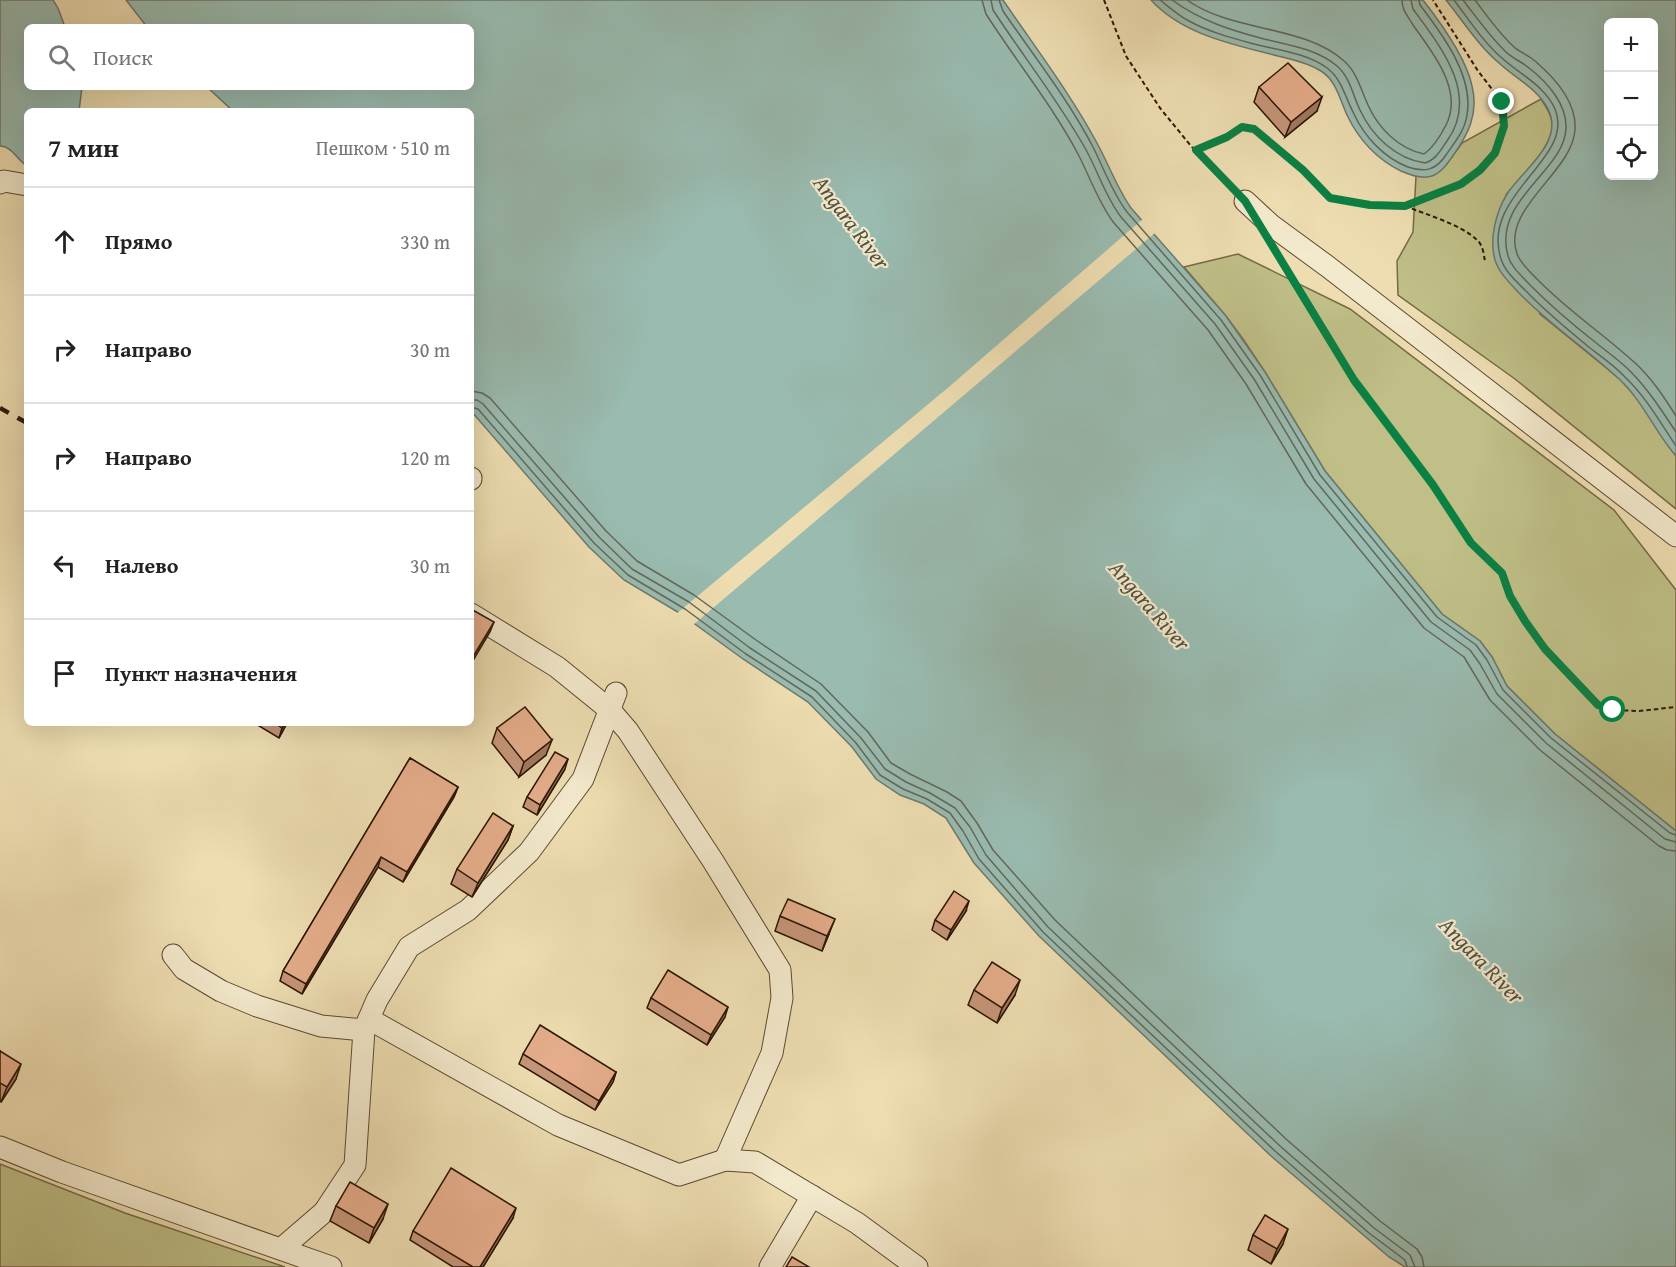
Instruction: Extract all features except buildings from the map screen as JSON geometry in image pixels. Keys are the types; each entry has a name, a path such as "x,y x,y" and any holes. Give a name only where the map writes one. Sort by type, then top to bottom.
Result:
{"street":[{"path":"0,183 3,181 24,184"},
{"path":"1245,201 1270,225 1327,266 1676,536"},
{"path":"474,616 613,702 635,741 780,970 782,998 772,1053 725,1160"},
{"path":"281,1249 324,1212 355,1165 366,1025 377,1000 410,947 468,910 529,852 584,779 613,702"},
{"path":"173,955 184,969 221,991 257,1006 321,1026 366,1025 558,1125 679,1175 725,1160 755,1162 857,1223 917,1267"},
{"path":"0,1147 62,1172 331,1267"},
{"path":"770,1267 812,1196"}],"path":[{"path":"1104,0 1126,56 1160,108 1245,201"},
{"path":"1405,206 1461,184 1480,170 1495,153 1504,126 1502,102 1478,71 1433,0"},
{"path":"1196,150 1227,137 1242,127 1254,129 1303,170 1330,198 1370,205 1405,206 1447,222 1478,240 1485,262"},
{"path":"1277,252 1354,380 1433,485 1471,543 1502,573 1510,596 1545,649 1598,705 1613,710 1639,711 1676,707"}],"green space":[{"path":"1541,99 1551,118 1552,130 1545,147 1506,195 1540,314 1620,379 1640,402 1676,456 1676,509 1515,379 1398,295 1397,261 1413,232 1416,176 1431,176 1438,172 1462,143"},
{"path":"1238,254 1350,309 1614,510 1676,590 1676,831 1555,734 1507,686 1492,657 1480,641 1442,614 1325,471 1243,339 1184,267"},
{"path":"0,1164 125,1213 285,1267 0,1267"}],"water":[{"path":"0,0 53,0 64,24 24,24 24,90 82,90 79,108 24,108 24,164 8,148 0,146"},
{"name":"Angara River","path":"126,0 1003,0 1075,106 1131,208 1226,316 1265,372 1325,471 1442,614 1480,641 1492,657 1507,686 1555,734 1676,831 1676,1267 1405,1267 1389,1257 1271,1156 1039,936 974,863 946,818 924,804 900,795 876,779 852,747 808,702 681,614 624,580 589,547 474,414 474,108 230,108 210,90 474,90 474,24 145,24"},
{"path":"1151,0 1423,0 1452,41 1469,75 1474,96 1471,124 1458,149 1438,173 1425,177 1405,172 1377,155 1364,141 1352,125 1331,80 1321,71 1298,61 1208,36 1177,21"},
{"path":"1446,0 1676,0 1676,456 1627,388 1607,368 1531,305 1502,274 1497,265 1493,243 1500,209 1507,194 1546,145 1551,133 1552,121 1548,109 1538,95 1491,56"}],"pier":[{"path":"1144,218 1156,232 693,625 676,614 950,386"}],"railway":[{"path":"0,408 24,421"}],"route":[{"path":"1502,102 1504,126 1495,153 1480,170 1461,184 1405,206 1370,205 1330,198 1303,170 1254,129 1242,127 1227,137 1196,150 1245,201 1354,380 1433,485 1471,543 1502,573 1510,596 1545,649 1598,705 1613,710"}]}
